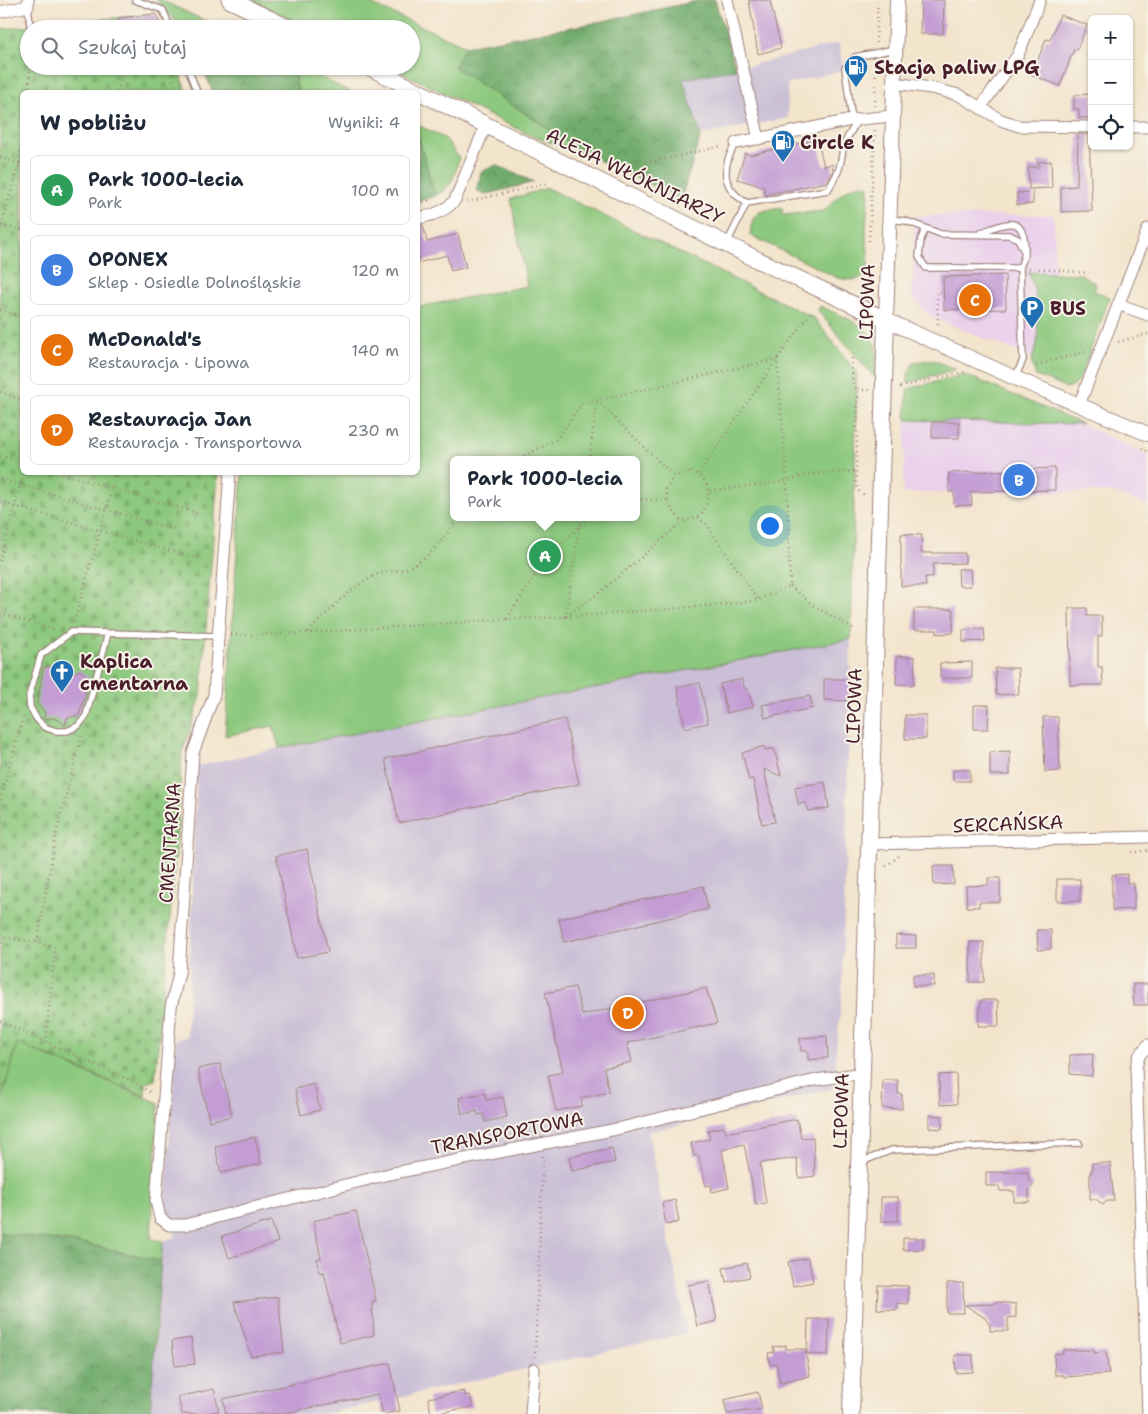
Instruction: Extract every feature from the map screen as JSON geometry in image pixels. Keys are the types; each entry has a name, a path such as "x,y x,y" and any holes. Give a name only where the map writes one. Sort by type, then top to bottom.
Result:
{"main road":[{"path":"240,2 273,20"},
{"name":"ALEJA WŁÓKNIARZY","path":"385,75 415,90"},
{"name":"ALEJA WŁÓKNIARZY","path":"420,92 727,244 886,320"},
{"name":"LIPOWA","path":"851,1414 886,320"}],"street":[{"path":"727,0 759,139"},
{"name":"LIPOWA","path":"886,320 897,0"},
{"path":"980,108 1018,56 1040,0"},
{"path":"0,12 28,3"},
{"path":"894,84 931,88 959,95 1001,120 1019,126 1088,126"},
{"path":"736,143 855,120 892,116"},
{"path":"420,218 427,217 449,207 458,194 486,125"},
{"path":"1133,127 1148,127"},
{"path":"1079,405 1148,229"},
{"path":"1118,304 1148,315"},
{"path":"886,320 1015,378 1148,434"},
{"name":"CMENTARNA","path":"160,1218 156,1202 171,1006 179,973 193,753 214,695 220,636 230,475"},
{"name":"SERCAŃSKA","path":"870,844 1148,837"},
{"path":"1146,1047 1136,1060 1136,1067 1148,1414"},
{"name":"TRANSPORTOWA","path":"160,1218 169,1225 186,1225 389,1174 617,1129 816,1080 863,1073"},
{"path":"531,1414 534,1369"}],"lane":[{"path":"135,0 163,10 167,20"},
{"path":"28,3 29,20"},
{"path":"736,143 727,162 726,181 733,193 747,203 828,190 840,171 844,159 843,147 855,120 845,68 855,57 895,49"},
{"path":"190,75 196,90"},
{"path":"727,244 747,203"},
{"path":"889,219 906,221 925,230 941,234 980,233 1009,235 1018,240 1024,253"},
{"path":"980,233 1003,223 1014,223 1022,228 1025,236 1024,253 1020,268 1023,360 1015,378"},
{"path":"925,230 921,239 919,257 926,268 932,270 1020,268"},
{"path":"108,633 86,716 73,729 67,731 56,731 44,727 36,718 29,696 41,654 71,632 220,636"},
{"path":"860,1162 892,1150 1079,1143"}],"path":[{"path":"28,90 29,75"},
{"path":"118,90 122,75"},
{"path":"171,75 177,90"},
{"path":"869,241 875,125"},
{"path":"621,169 736,143"},
{"path":"0,157 15,160 20,163"},
{"path":"0,230 20,167"},
{"path":"449,207 548,183"},
{"path":"1,226 20,230"},
{"path":"1020,268 1090,273"},
{"path":"938,324 937,292 943,292"},
{"path":"0,310 20,316"},
{"path":"699,474 812,311"},
{"path":"1112,343 1148,334"},
{"path":"1036,365 1092,350"},
{"path":"524,456 553,442 564,431 581,404 777,359"},
{"path":"777,359 787,481 790,586 814,606 856,630"},
{"path":"906,386 963,371"},
{"path":"858,390 867,390"},
{"path":"0,392 20,399"},
{"path":"590,456 597,401"},
{"path":"597,401 674,476"},
{"path":"1138,446 1148,452"},
{"path":"0,456 20,461"},
{"path":"710,491 787,481 809,474 856,471"},
{"path":"565,617 603,590 682,522 698,518 708,503 710,491 699,474 691,472 674,476 666,489 667,500 673,512 682,522"},
{"path":"0,561 23,475"},
{"path":"65,475 112,490 201,514"},
{"path":"0,613 48,629 71,632 116,475"},
{"path":"0,479 177,530"},
{"path":"640,499 667,500"},
{"path":"0,502 101,529 199,559"},
{"path":"698,518 707,525 758,600"},
{"path":"307,633 345,595 369,579 378,574 407,568 426,555 437,546 456,521"},
{"path":"565,617 580,521"},
{"path":"507,619 545,560 585,521"},
{"path":"220,636 307,633 507,619 565,617 729,604 758,600 790,586"},
{"path":"0,800 29,696"},
{"path":"37,942 56,834 86,716"},
{"path":"0,948 1,937 37,942 55,948 46,1040"},
{"path":"0,1021 46,1040 165,1099"},
{"path":"534,1369 544,1143"}],"shaded area":[{"path":"839,43 843,70 787,84 788,118 701,135 683,78 736,69"},
{"path":"1054,215 1056,367 929,316 912,297 915,216"},
{"path":"906,420 1082,424 1148,456 1148,505 1112,492 903,493"},
{"path":"851,639 842,995 836,1051 835,1088 648,1132 687,1333 324,1414 150,1414 163,1241 176,1237 170,1214 165,1208 176,1039 187,1037 197,766 279,748"}],"green space":[{"path":"156,0 161,0 203,20 175,20"},
{"path":"251,0 362,0 407,20 292,20"},
{"path":"702,0 715,0 736,69 683,79 701,135 681,199 590,156 454,67 466,46 589,24"},
{"path":"155,14 157,20 93,20"},
{"path":"420,26 466,46 454,67 590,156 532,136 407,75 420,75"},
{"path":"20,27 20,75 180,75 186,90 20,90 20,475 218,475 201,696 182,753 176,851 155,1080 146,1083 145,1096 17,1043 0,1106 0,29"},
{"path":"206,75 294,75 298,90 212,90"},
{"path":"294,75 316,75 347,90 298,90"},
{"path":"420,126 446,139 459,158 449,185 435,196 420,143"},
{"path":"420,143 435,196 420,200"},
{"path":"496,165 534,182 484,195 477,190 481,172"},
{"path":"860,184 869,186 866,230 868,267 866,274 861,278 852,280 838,278 750,235 755,216 762,211 782,208 782,215 824,211 844,191"},
{"path":"547,188 814,318 857,373 851,639 279,748 273,726 225,736 242,475 420,475 420,307 527,286 511,199"},
{"path":"1028,272 1081,274 1096,284 1094,291 1110,297 1080,378 1073,386 1066,388 1036,376 1033,369 1032,358 1036,348 1038,325 1035,297"},
{"path":"820,306 846,317 869,334 874,341 876,350 875,378 818,311"},
{"path":"933,360 956,369 908,383 908,374 914,362"},
{"path":"963,375 1082,424 906,420 907,389"},
{"path":"16,1043 159,1103 151,1239 163,1241 161,1261 86,1244 0,1233 0,1106"},
{"path":"0,1233 86,1244 161,1261 150,1414 0,1414"}],"building":[{"path":"749,0 770,0 781,48 758,54"},
{"path":"921,0 944,0 943,34 920,34"},
{"path":"156,14 158,20 118,20 118,18"},
{"path":"1060,15 1087,25 1077,50 1074,49 1060,86 1032,75 1046,39 1050,40"},
{"path":"1088,94 1088,118 1079,118 1079,109 1074,109 1074,95"},
{"path":"1078,134 1088,134 1092,211 1061,212 1061,187 1077,186"},
{"path":"817,139 824,166 832,164 833,170 827,182 765,195 764,187 737,179 745,153 750,155"},
{"path":"1051,161 1052,188 1029,189 1028,167 1039,167 1038,162"},
{"path":"1033,192 1033,204 1017,205 1017,193"},
{"path":"420,225 423,225 427,242 458,234 466,267 451,271 447,255 420,262"},
{"path":"1005,275 1006,309 944,310 943,277"},
{"path":"932,422 959,422 959,438 932,438"},
{"path":"1055,468 1055,490 971,492 972,505 954,506 954,492 949,492 949,473"},
{"path":"901,534 922,535 921,553 965,553 965,563 933,564 933,577 925,577 926,586 901,586"},
{"path":"958,569 970,569 971,586 959,586"},
{"path":"1069,608 1087,608 1087,616 1102,616 1102,636 1098,636 1098,667 1102,667 1103,685 1070,685"},
{"path":"914,609 953,609 953,633 937,634 937,630 914,630"},
{"path":"984,629 985,641 963,642 963,630"},
{"path":"897,656 915,657 914,685 896,684"},
{"path":"972,662 972,678 940,678 940,663"},
{"name":"Kaplica cmentarna","path":"56,664 64,671 71,673 80,670 90,679 79,715 67,718 65,726 59,720 52,718 44,719 45,713 37,704 43,668"},
{"path":"995,668 1018,668 1019,694 996,695"},
{"path":"742,679 744,687 748,690 753,707 727,713 720,684"},
{"path":"824,679 850,679 850,701 824,700"},
{"path":"700,683 708,723 685,728 677,687"},
{"path":"810,696 813,708 765,718 762,705"},
{"path":"974,705 989,705 988,729 974,729"},
{"path":"905,715 926,715 926,739 905,739"},
{"path":"1043,717 1058,717 1060,771 1045,772"},
{"path":"565,719 579,784 399,823 385,759"},
{"path":"764,746 765,750 774,748 781,776 764,769 775,822 762,824 753,779 749,780 742,753"},
{"path":"1010,751 1010,775 990,775 990,752"},
{"path":"953,770 970,770 970,781 953,781"},
{"path":"825,782 829,808 808,811 806,803 798,804 795,787"},
{"path":"307,849 328,952 297,958 276,856"},
{"path":"933,866 953,866 954,884 934,885"},
{"path":"1127,874 1127,883 1134,883 1134,909 1112,910 1112,875"},
{"path":"988,878 1000,878 1000,902 979,902 979,907 967,907 966,886 988,885"},
{"path":"1057,879 1080,879 1080,901 1057,901"},
{"path":"703,886 708,909 564,942 559,919"},
{"path":"1037,930 1051,930 1051,949 1038,950"},
{"path":"896,935 916,936 916,948 896,948"},
{"path":"970,942 984,942 984,982 970,982"},
{"path":"913,975 934,975 934,986 913,986"},
{"path":"1133,984 1148,984 1148,1005 1134,1005"},
{"path":"575,987 582,1015 706,988 717,1023 627,1043 632,1062 604,1068 609,1092 581,1098 582,1106 556,1111 548,1075 563,1072 545,993"},
{"path":"981,1000 998,1000 999,1026 978,1026"},
{"path":"827,1036 828,1058 808,1060 808,1051 801,1051 800,1038"},
{"path":"1093,1054 1092,1076 1070,1074 1070,1055"},
{"path":"220,1064 232,1116 209,1121 198,1069"},
{"path":"956,1074 957,1104 940,1105 939,1075"},
{"path":"883,1080 898,1080 898,1094 902,1094 902,1109 882,1108"},
{"path":"314,1084 320,1110 301,1115 295,1089"},
{"path":"485,1093 486,1100 503,1097 507,1117 485,1122 483,1114 478,1115 477,1111 462,1114 459,1098"},
{"path":"929,1115 942,1116 942,1129 929,1128"},
{"path":"797,1119 801,1138 813,1137 815,1176 799,1178 797,1158 760,1163 766,1203 756,1205 744,1144 722,1150 729,1188 712,1192 711,1185 706,1186 698,1155 694,1156 691,1143 710,1139 708,1130 724,1127 726,1133"},
{"path":"255,1137 261,1164 221,1173 215,1146"},
{"path":"612,1148 615,1162 572,1171 569,1157"},
{"path":"1092,1163 1110,1163 1114,1201 1107,1201 1103,1205 1096,1199 1090,1199"},
{"path":"986,1172 1028,1172 1029,1180 1034,1185 1029,1190 1029,1202 1014,1202 1014,1191 1000,1191 999,1186 986,1186"},
{"path":"881,1197 898,1197 898,1221 881,1221"},
{"path":"675,1200 679,1222 666,1225 662,1203"},
{"path":"356,1211 376,1301 372,1301 374,1335 340,1343 324,1272 320,1273 317,1259 321,1258 313,1221"},
{"path":"271,1221 278,1242 229,1258 222,1236"},
{"path":"903,1238 923,1238 923,1249 903,1250"},
{"path":"808,1258 813,1282 793,1286 788,1262"},
{"path":"747,1263 750,1277 726,1282 723,1268"},
{"path":"709,1281 717,1321 697,1326 688,1285"},
{"path":"947,1283 963,1283 964,1313 947,1313"},
{"path":"878,1285 908,1286 908,1304 897,1303 897,1310 877,1309"},
{"path":"278,1297 284,1352 251,1356 234,1302"},
{"path":"996,1302 1016,1304 1016,1317 1008,1318 1008,1331 990,1331 990,1325 985,1318 965,1305 994,1304"},
{"path":"808,1319 829,1319 828,1355 807,1354"},
{"path":"191,1338 195,1364 175,1366 172,1341"},
{"path":"786,1345 786,1349 805,1349 810,1376 780,1383 776,1363 770,1365 768,1353 774,1352 773,1347"},
{"path":"1063,1350 1094,1350 1094,1353 1106,1352 1109,1374 1064,1377 1064,1375 1055,1375 1054,1354 1063,1353"},
{"path":"955,1355 973,1355 973,1372 956,1373"},
{"path":"390,1363 400,1411 383,1414 378,1394 280,1414 226,1414 223,1399"},
{"path":"214,1389 219,1411 202,1414 182,1414 178,1397"},
{"path":"464,1391 465,1396 470,1395 473,1407 431,1414 428,1398"},
{"path":"758,1392 762,1409 727,1414 724,1400"}],"place":[{"name":"Stacja paliw LPG","path":"856,88"},
{"name":"Circle K","path":"783,163"},
{"name":"McDonald's","path":"975,300"},
{"name":"BUS","path":"1032,329"},
{"name":"OPONEX","path":"1019,480"},
{"name":"Park 1000-lecia","path":"545,556"},
{"name":"Kaplica cmentarna","path":"62,693"},
{"name":"Restauracja Jan","path":"628,1013"}]}
